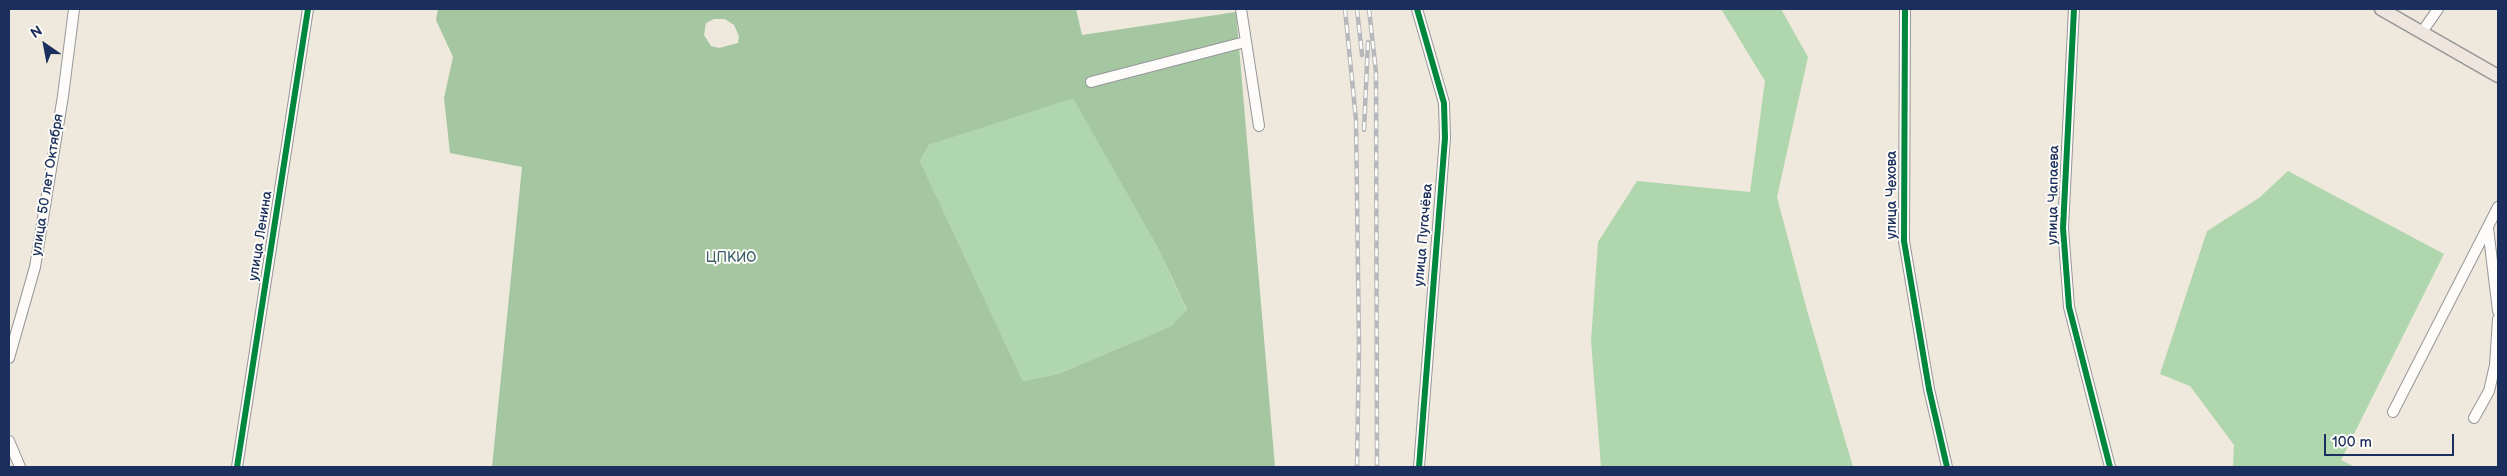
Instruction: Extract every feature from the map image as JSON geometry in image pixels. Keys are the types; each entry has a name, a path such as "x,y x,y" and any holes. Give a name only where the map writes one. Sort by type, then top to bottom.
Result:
{"main road":[{"path":"2382,9 2498,76"}],"street":[{"name":"улица 50 лет Октября","path":"9,358 35,267 63,96 74,9"},
{"name":"улица Ленина","path":"237,467 308,9"},
{"path":"1241,9 1259,126"},
{"name":"улица Пугачёва","path":"1417,9 1444,103 1445,138 1418,467"},
{"name":"улица Чехова","path":"1905,9 1904,241 1929,389 1947,467"},
{"name":"улица Чапаева","path":"2074,9 2063,228 2069,306 2110,467"},
{"path":"2422,32 2438,9"},
{"path":"1091,82 1246,42"},
{"path":"2392,412 2498,207"},
{"path":"2488,228 2498,311"},
{"path":"2474,418 2489,391 2495,365 2498,319"},
{"path":"9,441 20,467"}],"green space":[{"name":"ЦПКИО","path":"438,9 1076,9 1082,35 1236,12 1275,467 492,467 522,167 450,153 444,98 453,57 436,20","holes":["714,19 725,19 734,25 739,36 738,43 719,48 711,46 704,35 706,23","1073,98 1159,250 1187,310 1171,326 1058,374 1023,381 920,161 929,145"]},
{"path":"1721,9 1781,9 1808,57 1777,197 1808,314 1853,467 1601,467 1591,341 1598,242 1637,181 1750,192 1765,81"},
{"path":"1073,97 1159,250 1187,311 1171,326 1058,374 1023,381 920,161 929,145"},
{"path":"2288,171 2444,254 2341,460 2355,467 2233,467 2234,445 2190,386 2160,374 2207,231 2259,198"}],"railway":[{"path":"1345,9 1356,120 1359,346 1357,467"},
{"path":"1357,9 1362,55"},
{"path":"1369,9 1376,72 1377,467"},
{"path":"1364,130 1368,42"}],"cycle path":[{"path":"237,467 308,9"},
{"path":"1417,9 1444,103 1445,138 1419,467"},
{"path":"1905,9 1904,241 1929,389 1947,467"},
{"path":"2074,9 2063,228 2069,307 2110,467"}]}
